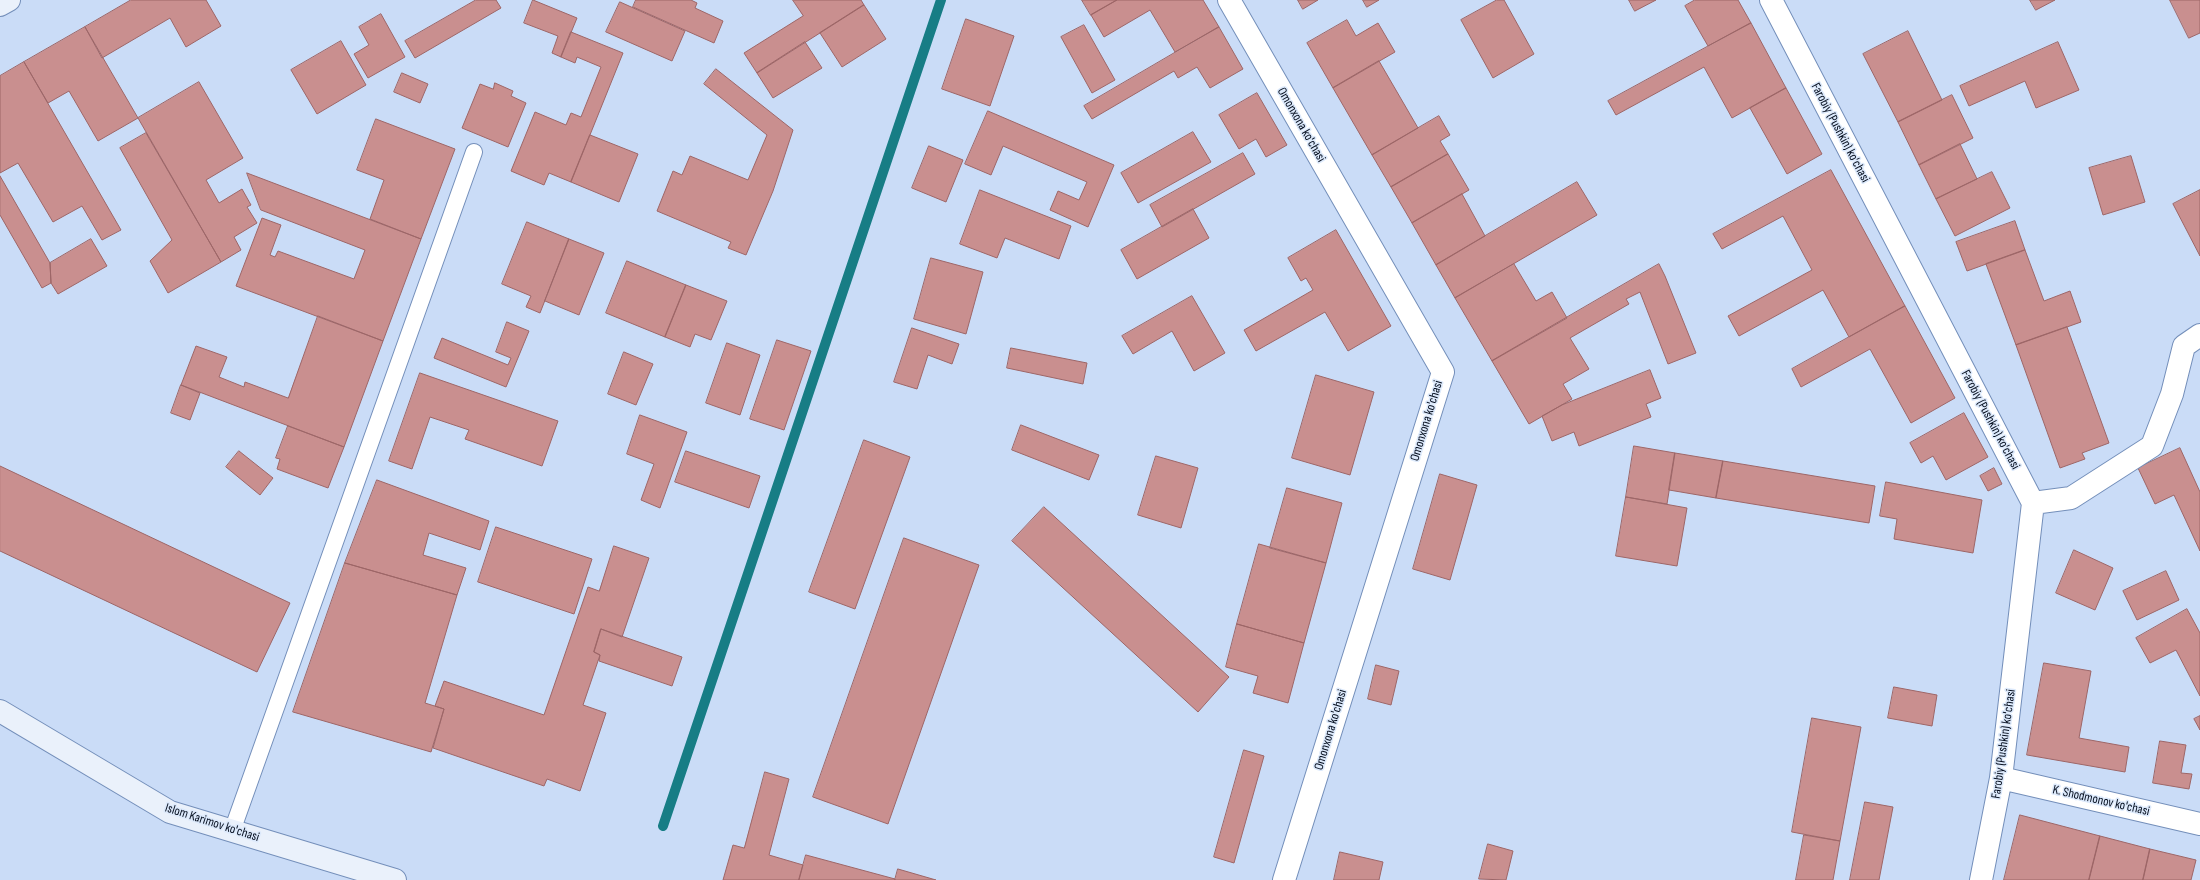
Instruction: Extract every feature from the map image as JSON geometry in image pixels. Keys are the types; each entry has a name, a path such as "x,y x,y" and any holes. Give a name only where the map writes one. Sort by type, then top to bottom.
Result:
{"main road":[{"path":"0,5 9,0"},
{"name":"Islom Karimov ko'chasi","path":"0,712 170,812 395,880"}],"street":[{"name":"Omonxona ko'chasi","path":"1228,0 1443,372 1284,880"},
{"name":"Farobiy (Pushkin) ko'chasi","path":"1771,0 2033,503 2001,778 1981,880"},
{"path":"2033,503 2071,498 2152,446 2172,394 2184,346 2200,335"},
{"name":"K. Shodmonov ko'chasi","path":"2001,778 2200,824"}],"lane":[{"path":"232,831 474,152"}],"building":[{"path":"131,0 206,0 221,26 186,47 170,18 102,58 85,27"},
{"path":"476,0 496,0 501,8 415,58 405,41"},
{"path":"533,0 577,18 561,57 552,53 558,36 524,23"},
{"path":"636,0 691,0 697,3 695,8 723,21 714,43 633,7"},
{"path":"793,0 861,0 864,5 757,73 744,53 803,16"},
{"path":"1082,0 1117,0 1091,15"},
{"path":"1117,0 1203,0 1219,27 1175,52 1150,10 1104,37 1091,15"},
{"path":"1298,0 1318,0 1303,9"},
{"path":"1363,0 1379,0 1367,7"},
{"path":"1497,0 1504,0 1534,54 1493,78 1461,20"},
{"path":"1629,0 1656,0 1635,11"},
{"path":"1695,0 1738,0 1751,23 1708,46 1685,6"},
{"path":"2030,0 2055,0 2036,10"},
{"path":"2170,0 2200,0 2200,33 2189,38"},
{"path":"620,2 685,31 672,61 606,32"},
{"path":"864,5 886,39 842,67 820,33"},
{"path":"381,14 405,57 368,78 354,54 369,45 359,27"},
{"path":"966,19 1014,36 990,106 942,89"},
{"path":"1347,20 1356,36 1378,23 1395,52 1333,88 1307,43"},
{"path":"1751,23 1786,88 1732,118 1704,67 1616,115 1608,101"},
{"path":"1084,25 1115,80 1092,93 1061,37"},
{"path":"85,27 138,118 98,141 69,91 48,103 24,62"},
{"path":"1219,27 1243,69 1210,88 1197,67 1178,78 1174,71 1092,119 1084,106"},
{"path":"1908,31 1942,100 1898,122 1863,54"},
{"path":"571,32 623,53 571,182 549,173 544,185 511,171 535,112 566,125 571,113 581,117 601,67 577,57 575,63 561,57"},
{"path":"341,41 366,85 317,114 291,70"},
{"path":"805,42 822,68 773,98 757,73"},
{"path":"2058,42 2079,90 2036,108 2025,81 1969,106 1960,86"},
{"path":"1379,61 1418,128 1372,155 1333,88"},
{"path":"24,62 121,230 102,240 82,206 53,222 18,163 0,173 0,76"},
{"path":"716,69 793,130 773,191 746,255 728,248 731,242 657,211 673,171 682,175 690,156 748,180 767,135 704,84"},
{"path":"402,73 428,84 420,103 394,92"},
{"path":"199,82 243,158 206,180 219,203 242,189 251,205 247,207 257,223 234,237 241,250 221,262 138,118"},
{"path":"495,83 513,91 511,96 526,103 508,147 462,128 480,84 493,89"},
{"path":"1786,88 1822,154 1787,174 1750,108"},
{"path":"1257,93 1287,145 1266,157 1256,139 1239,149 1219,115"},
{"path":"1952,95 1973,138 1919,165 1898,122"},
{"path":"988,111 1114,165 1088,227 1050,210 1058,191 1079,200 1087,182 1003,146 991,175 965,164"},
{"path":"1439,116 1450,135 1440,141 1448,154 1391,187 1372,155"},
{"path":"376,119 455,149 421,239 370,219 384,180 357,170"},
{"path":"1193,132 1211,162 1138,203 1121,173"},
{"path":"146,133 221,262 168,293 150,261 172,240 120,148"},
{"path":"590,135 638,154 619,202 571,182"},
{"path":"1960,144 1977,179 1936,199 1919,165"},
{"path":"929,146 963,160 946,202 912,188"},
{"path":"1243,153 1255,174 1162,227 1150,205"},
{"path":"1448,154 1469,190 1412,223 1391,187"},
{"path":"2131,156 2145,202 2103,215 2089,168"},
{"path":"1831,170 1905,306 1849,337 1823,290 1739,336 1728,316 1812,270 1783,216 1722,249 1713,234"},
{"path":"1992,172 2010,208 1955,236 1936,199"},
{"path":"247,173 421,239 383,341 236,286 262,218 281,225 270,255 275,257 278,251 354,279 365,250 261,210"},
{"path":"0,176 50,263 51,283 42,288 0,215"},
{"path":"1577,182 1597,215 1455,298 1436,265"},
{"path":"980,190 1071,226 1059,259 1005,238 997,258 960,244"},
{"path":"2200,190 2200,256 2173,204"},
{"path":"1462,194 1485,236 1436,265 1412,223"},
{"path":"1193,209 1209,238 1137,279 1121,250"},
{"path":"2015,221 2025,250 1967,271 1956,242"},
{"path":"527,222 569,239 540,313 526,307 531,296 502,284"},
{"path":"1336,230 1391,326 1348,351 1325,312 1256,351 1244,330 1313,290 1306,278 1301,281 1288,258"},
{"path":"91,239 107,266 58,294 51,283 50,263"},
{"path":"569,239 604,253 579,315 545,301"},
{"path":"2025,250 2044,301 2070,291 2081,322 2016,345 1986,264"},
{"path":"931,258 983,272 966,334 914,319"},
{"path":"627,261 686,285 665,337 606,313"},
{"path":"1514,264 1536,301 1552,292 1567,318 1492,361 1455,298"},
{"path":"1659,264 1696,353 1668,364 1640,292 1626,299 1629,304 1570,338 1589,369 1563,384 1572,399 1529,424 1492,361"},
{"path":"686,285 727,301 711,340 695,334 690,347 665,337"},
{"path":"1192,296 1225,353 1194,371 1172,331 1133,354 1122,336"},
{"path":"1905,306 1955,398 1911,423 1870,349 1801,387 1792,369"},
{"path":"318,316 383,341 344,447 181,385 196,346 227,357 219,377 244,387 245,382 288,398"},
{"path":"507,322 529,331 506,387 434,358 442,338 508,365 511,358 496,352"},
{"path":"2067,327 2109,443 2082,453 2085,459 2060,468 2016,345"},
{"path":"912,328 959,344 952,364 928,355 917,389 894,382"},
{"path":"777,340 811,351 784,430 750,419"},
{"path":"727,343 760,355 740,415 706,403"},
{"path":"1011,348 1087,363 1083,384 1007,368"},
{"path":"624,352 653,364 636,405 608,394"},
{"path":"1650,370 1661,398 1646,404 1651,417 1579,446 1574,432 1552,441 1542,416 1562,405"},
{"path":"420,373 558,421 542,466 465,439 469,430 430,417 412,469 389,461"},
{"path":"1316,375 1374,392 1350,475 1292,458"},
{"path":"181,385 200,393 190,420 171,413"},
{"path":"1964,413 1988,457 1946,480 1933,456 1921,463 1910,443"},
{"path":"640,415 687,432 660,508 641,500 654,464 627,454"},
{"path":"1021,425 1099,455 1089,480 1012,450"},
{"path":"288,426 344,447 328,488 277,469 280,459 276,458"},
{"path":"864,440 910,457 855,609 809,592"},
{"path":"1634,446 1675,453 1667,504 1626,497"},
{"path":"2180,448 2200,492 2200,551 2174,495 2155,504 2138,468"},
{"path":"239,451 273,478 260,495 226,467"},
{"path":"686,451 760,476 749,508 675,482"},
{"path":"1675,453 1723,461 1716,498 1669,490"},
{"path":"1156,456 1198,468 1181,528 1138,515"},
{"path":"1723,461 1875,486 1869,523 1716,498"},
{"path":"0,466 290,603 257,672 0,551"},
{"path":"1994,468 2002,484 1988,491 1980,476"},
{"path":"1440,474 1477,485 1450,580 1413,569"},
{"path":"377,480 489,521 480,550 429,533 423,555 466,568 457,595 345,563"},
{"path":"1886,482 1982,500 1973,553 1894,539 1897,519 1880,516"},
{"path":"1287,488 1342,503 1326,563 1270,548"},
{"path":"1626,497 1687,508 1677,566 1616,556"},
{"path":"1044,507 1229,677 1198,712 1012,541"},
{"path":"496,527 592,559 574,614 478,582"},
{"path":"904,538 979,565 888,824 813,797"},
{"path":"1259,544 1326,563 1304,643 1237,624"},
{"path":"614,546 649,558 622,637 601,629 594,652 600,655 583,705 606,713 580,791 547,779 544,786 433,748 444,709 435,706 444,681 544,715 588,587 599,591"},
{"path":"2074,550 2113,568 2095,610 2056,593"},
{"path":"345,563 457,595 425,703 444,709 431,752 293,712"},
{"path":"2166,571 2179,600 2137,620 2123,591"},
{"path":"2187,609 2200,633 2200,696 2176,650 2150,663 2136,638"},
{"path":"1237,624 1304,643 1288,703 1253,693 1258,676 1226,667"},
{"path":"601,629 682,657 672,686 599,661 600,655 594,652"},
{"path":"2044,663 2091,671 2079,738 2129,747 2125,772 2027,755"},
{"path":"1376,665 1399,671 1391,705 1368,699"},
{"path":"1894,687 1937,695 1932,726 1888,718"},
{"path":"2200,716 2200,730 2194,719"},
{"path":"1812,718 1861,727 1840,841 1792,832"},
{"path":"2160,741 2186,745 2181,773 2192,774 2189,789 2153,783"},
{"path":"1244,750 1264,756 1234,863 1214,857"},
{"path":"765,772 789,779 769,855 803,865 799,880 723,880 733,845 744,848"},
{"path":"1865,802 1893,807 1879,880 1850,880"},
{"path":"2020,815 2100,836 2089,880 2004,880"},
{"path":"1804,835 1840,841 1833,880 1796,880"},
{"path":"2100,836 2150,849 2143,880 2089,880"},
{"path":"1488,844 1513,851 1506,880 1479,879"},
{"path":"2150,849 2196,860 2191,880 2143,880"},
{"path":"1340,852 1383,862 1379,880 1334,880"},
{"path":"806,855 895,879 895,880 799,880"},
{"path":"898,869 936,880 895,880"}],"waterway":[{"path":"663,826 941,0"}]}
